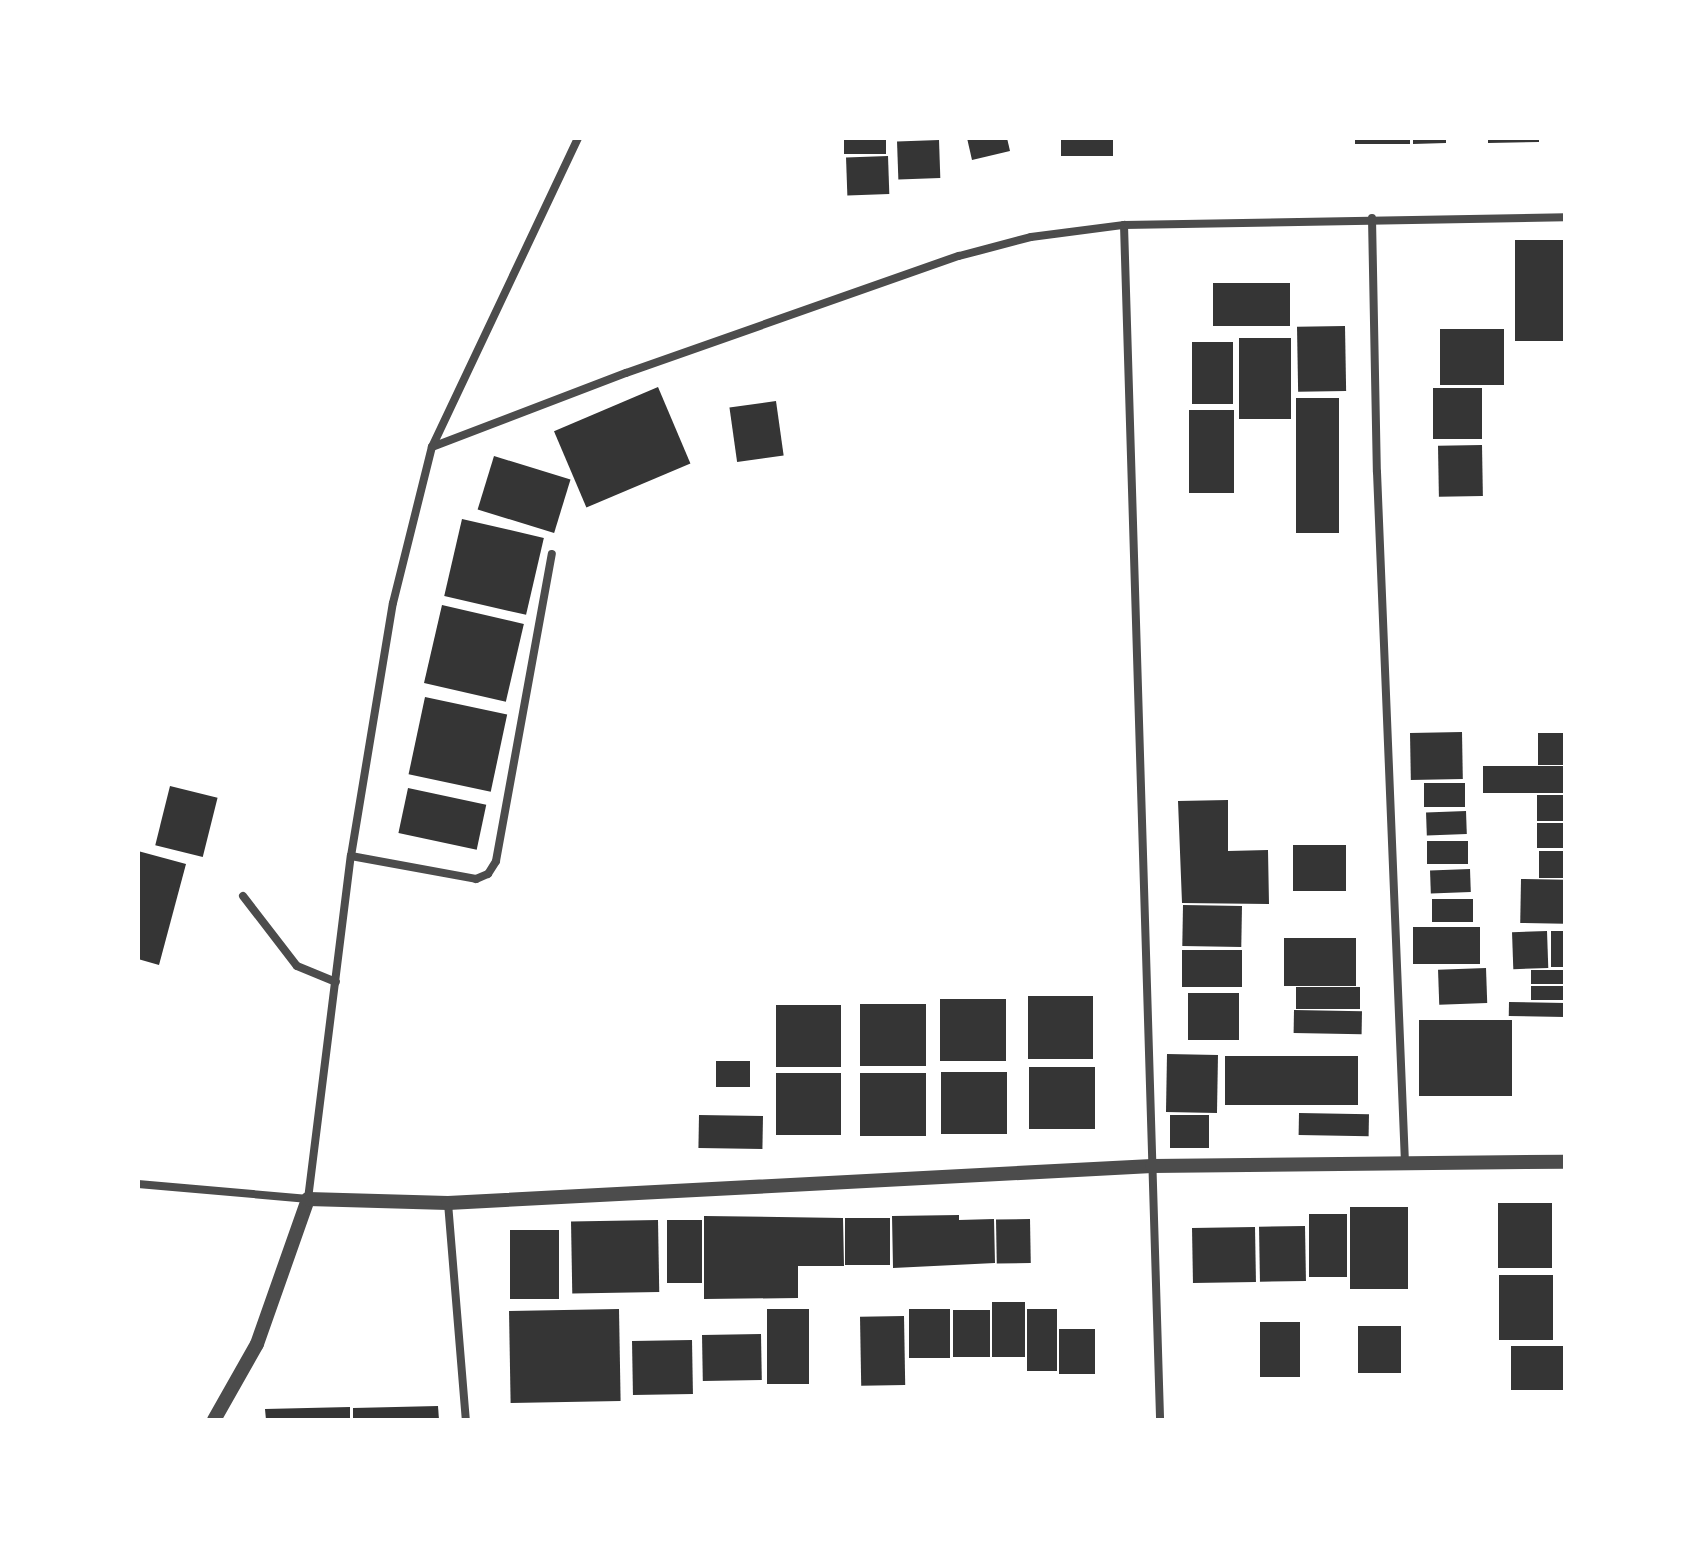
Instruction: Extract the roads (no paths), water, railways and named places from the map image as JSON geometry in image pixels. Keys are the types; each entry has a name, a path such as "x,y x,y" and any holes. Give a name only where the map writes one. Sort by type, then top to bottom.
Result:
{"street":[{"path":"214,1420 257,1344 308,1199 351,856 393,603 432,447 578,138"},
{"path":"432,447 959,256 1031,237 1124,225 1372,218 1565,217"},
{"path":"1372,218 1377,472 1405,1165"},
{"path":"1124,225 1160,1420"},
{"path":"351,856 476,879 488,874 496,861 552,554"},
{"path":"243,896 297,966 336,982"},
{"path":"138,1184 308,1199 448,1203 1152,1166 1565,1162"},
{"path":"448,1203 466,1420"}]}
